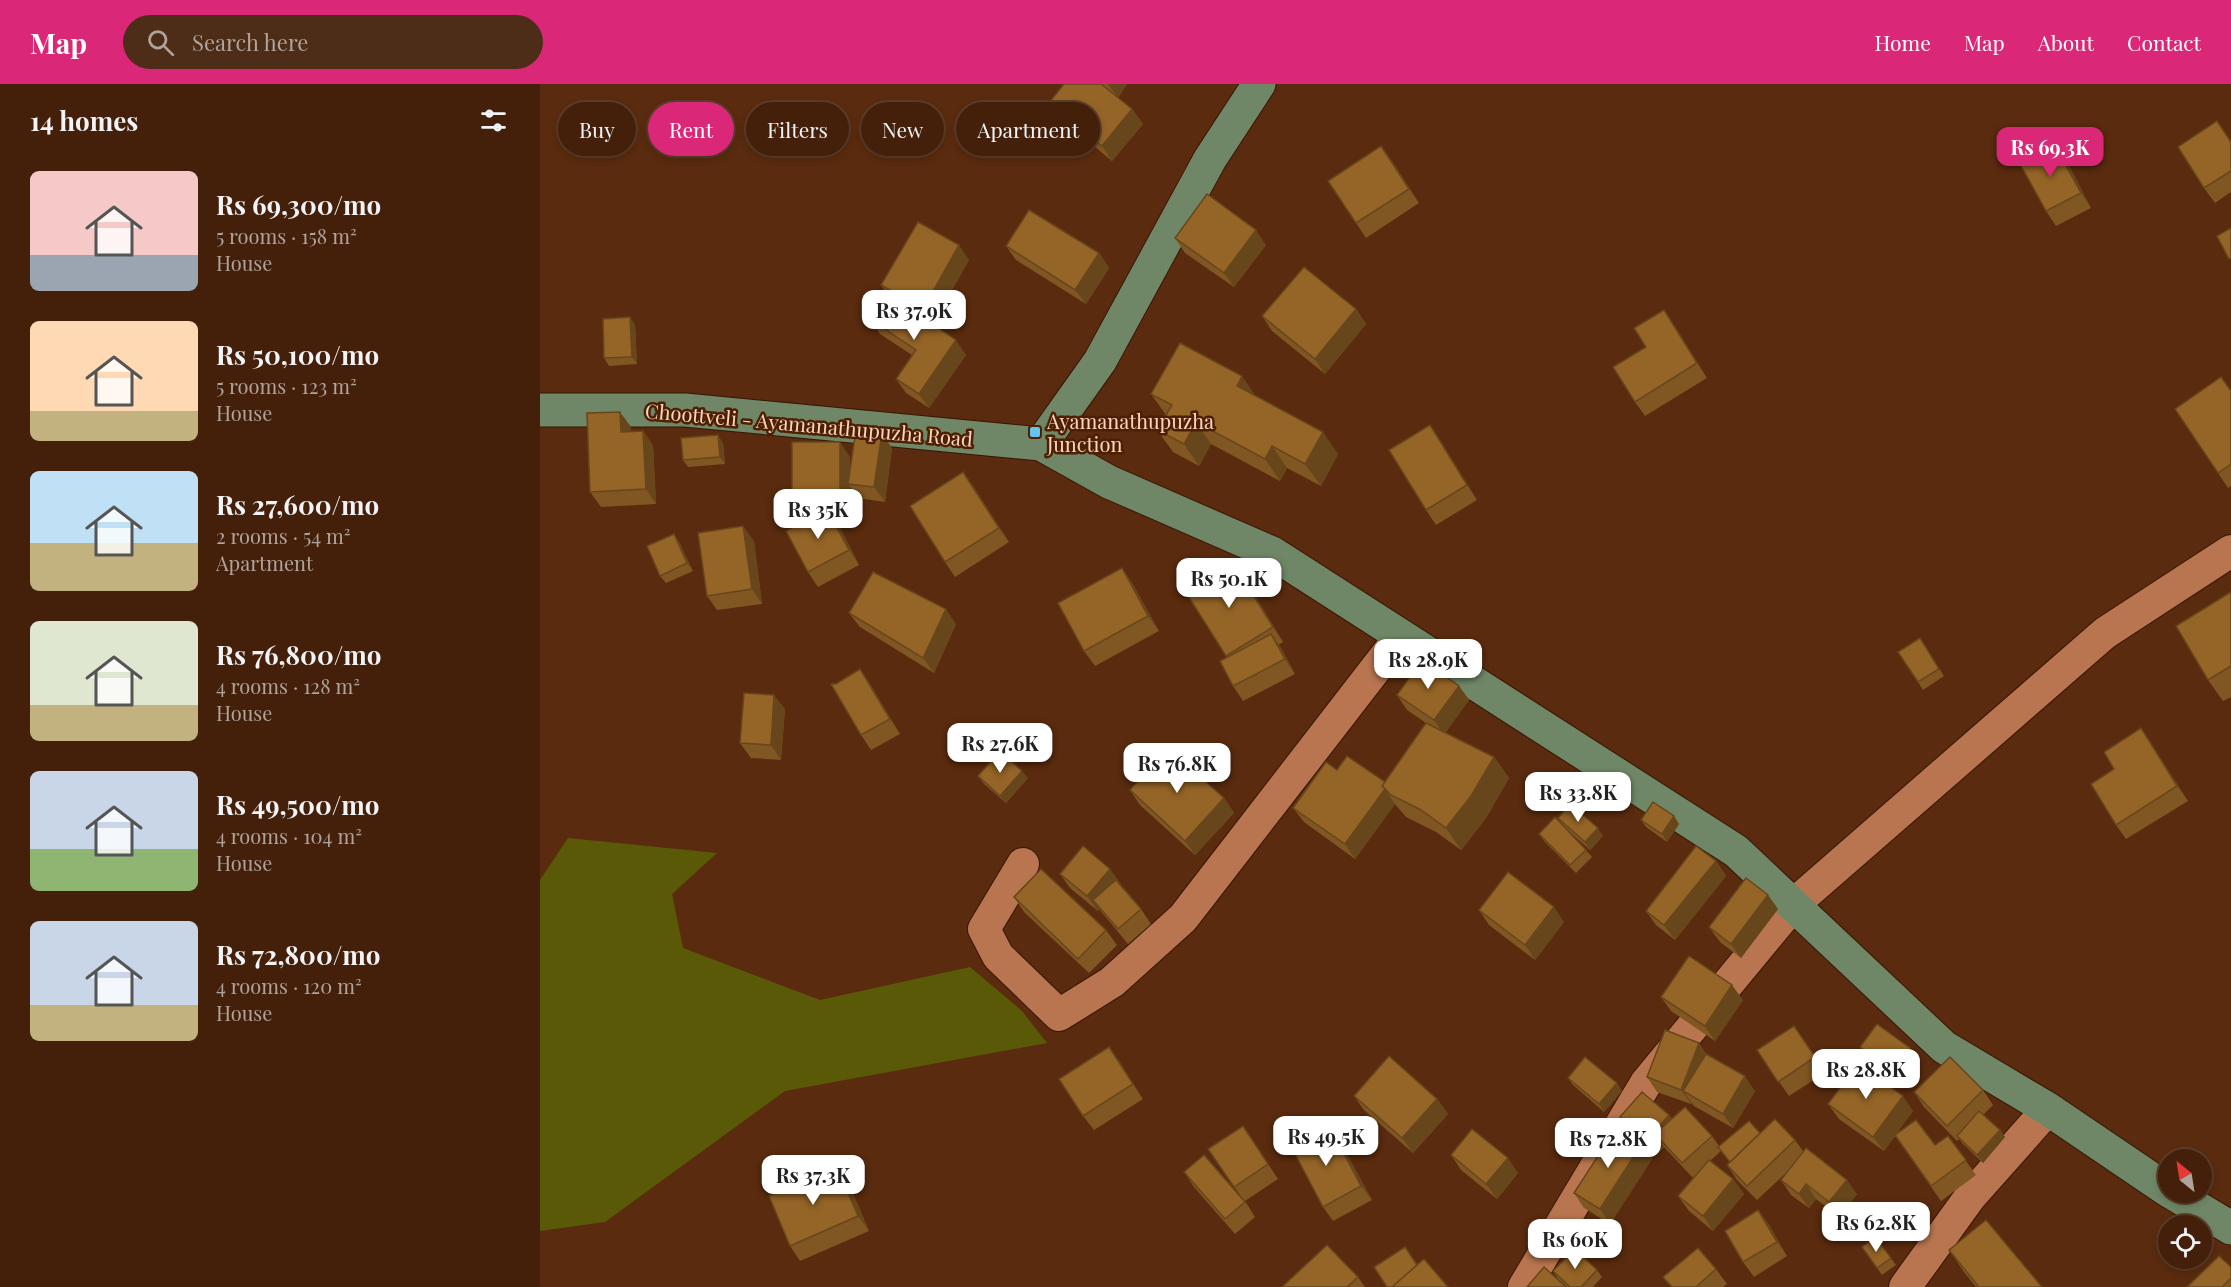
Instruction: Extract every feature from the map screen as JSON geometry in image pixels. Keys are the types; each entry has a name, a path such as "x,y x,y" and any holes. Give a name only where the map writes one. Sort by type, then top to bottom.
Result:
{"main road":[{"path":"1259,84 1210,159 1100,361 1041,444 1109,482 1272,553 1736,851 1944,1047 2048,1109 2158,1184"},
{"name":"Choottveli - Ayamanathupuzha Road","path":"540,410 685,410 1041,444"},
{"path":"2189,1203 2231,1228"}],"street":[{"path":"1524,1287 1646,1083 1793,905 2105,633 2231,551"},
{"path":"1023,864 984,929 998,956 1059,1015 1112,982 1183,918 1401,636"},
{"path":"1905,1287 1970,1197 2048,1109"}],"shaded area":[{"path":"568,838 717,853 672,894 683,948 820,1000 970,967 1022,1011 1047,1043 785,1091 605,1222 540,1231 540,880"}],"building":[{"path":"1064,84 1101,84 1132,109 1102,146 1100,144 1100,102 1050,102"},
{"path":"2217,121 2231,142 2231,171 2204,188 2178,147"},
{"path":"2054,144 2081,193 2046,211 2019,162"},
{"path":"1381,146 1409,189 1356,223 1328,181"},
{"path":"1207,194 1256,230 1224,273 1175,238"},
{"path":"1029,210 1099,253 1075,290 1006,246"},
{"path":"918,222 959,245 923,309 881,285"},
{"path":"2231,228 2231,258 2229,259 2217,236"},
{"path":"1304,267 1356,309 1315,359 1262,316"},
{"path":"887,294 956,340 919,394 896,379 916,350 870,319"},
{"path":"1664,310 1697,363 1635,402 1613,367 1646,347 1634,328"},
{"path":"630,317 632,357 604,358 603,319"},
{"path":"1180,343 1242,376 1237,386 1323,432 1305,464 1272,446 1265,459 1196,422 1184,444 1157,430 1172,405 1151,394"},
{"path":"2221,377 2231,391 2231,464 2218,473 2175,409"},
{"path":"620,412 621,432 643,431 646,489 590,492 587,413"},
{"path":"1430,425 1467,485 1426,510 1389,450"},
{"path":"856,430 882,433 874,487 848,484"},
{"path":"718,435 720,457 683,460 681,438"},
{"path":"792,442 840,442 840,495 792,495"},
{"path":"963,472 999,528 945,562 910,506"},
{"path":"827,509 849,550 808,572 786,531"},
{"path":"743,526 752,589 707,596 698,533"},
{"path":"674,534 687,563 660,576 647,546"},
{"path":"1232,561 1273,627 1226,656 1185,591"},
{"path":"1122,568 1148,616 1084,651 1058,603"},
{"path":"873,572 946,609 923,658 849,613"},
{"path":"2231,592 2231,666 2208,680 2176,626"},
{"path":"1271,634 1285,659 1233,686 1220,661"},
{"path":"1920,638 1939,669 1918,682 1898,652"},
{"path":"1422,660 1459,686 1434,720 1397,695"},
{"path":"860,669 890,719 861,735 831,684 836,684"},
{"path":"744,693 774,695 771,745 740,743"},
{"path":"1426,723 1494,757 1471,796 1446,828 1421,810 1391,795 1382,786"},
{"path":"2141,728 2177,786 2116,825 2091,784 2114,769 2104,752"},
{"path":"1168,748 1224,798 1185,841 1130,790"},
{"path":"1000,751 1022,771 1000,796 978,776"},
{"path":"1347,756 1385,782 1382,786 1385,789 1345,844 1293,808 1326,762 1337,770"},
{"path":"1653,802 1674,816 1662,834 1641,820"},
{"path":"1570,804 1598,828 1585,842 1558,818"},
{"path":"1555,817 1586,850 1570,865 1539,834"},
{"path":"1083,846 1110,869 1087,896 1060,874"},
{"path":"1696,846 1716,861 1664,925 1646,911"},
{"path":"1041,869 1106,930 1078,959 1014,897"},
{"path":"1508,872 1554,907 1525,945 1479,910"},
{"path":"1746,878 1768,895 1731,944 1709,927"},
{"path":"1116,880 1141,909 1118,929 1093,900"},
{"path":"1689,956 1732,985 1705,1026 1661,997"},
{"path":"1877,1024 1910,1048 1893,1072 1860,1047"},
{"path":"1794,1026 1815,1057 1778,1082 1757,1050"},
{"path":"1665,1030 1699,1043 1681,1090 1647,1077"},
{"path":"1109,1047 1133,1084 1083,1116 1059,1079"},
{"path":"1706,1054 1745,1076 1723,1114 1683,1091"},
{"path":"1389,1056 1437,1099 1402,1138 1354,1096"},
{"path":"1585,1057 1617,1083 1599,1104 1568,1078"},
{"path":"1950,1057 1983,1090 1947,1126 1914,1092"},
{"path":"1858,1064 1903,1096 1873,1137 1828,1104"},
{"path":"1642,1092 1669,1115 1647,1140 1620,1117"},
{"path":"1685,1107 1712,1136 1682,1163 1655,1134"},
{"path":"1979,1111 2000,1130 1977,1155 1957,1136"},
{"path":"1775,1119 1795,1140 1747,1186 1727,1165"},
{"path":"1916,1120 1935,1145 1948,1136 1966,1160 1931,1186 1895,1135"},
{"path":"1749,1121 1760,1133 1730,1162 1718,1147"},
{"path":"1243,1126 1268,1164 1234,1187 1208,1149"},
{"path":"1330,1127 1361,1186 1323,1207 1292,1148"},
{"path":"1616,1128 1641,1145 1600,1209 1574,1193"},
{"path":"1472,1129 1508,1158 1486,1184 1451,1155"},
{"path":"1806,1148 1847,1180 1829,1202 1806,1184 1799,1194 1781,1180"},
{"path":"1204,1155 1245,1202 1225,1219 1184,1172"},
{"path":"1709,1160 1733,1179 1703,1216 1678,1196"},
{"path":"837,1167 858,1216 790,1246 769,1196"},
{"path":"1758,1210 1777,1242 1743,1262 1725,1231"},
{"path":"1986,1220 2042,1287 1979,1287 1949,1250"},
{"path":"1875,1237 1891,1258 1877,1268 1862,1247"},
{"path":"1327,1245 1358,1277 1347,1287 1282,1287"},
{"path":"1405,1247 1417,1265 1393,1287 1387,1287 1374,1267"},
{"path":"1698,1248 1716,1269 1696,1287 1672,1287 1663,1277"},
{"path":"1575,1249 1597,1270 1581,1287 1570,1287 1553,1271"},
{"path":"2219,1256 2231,1267 2231,1278 2222,1287 2187,1287 2206,1269 2212,1269 2212,1263"},
{"path":"1424,1259 1448,1287 1392,1287"},
{"path":"1544,1267 1566,1287 1527,1287"}],"place":[{"name":"Ayamanathupuzha Junction","path":"1035,432"}]}
